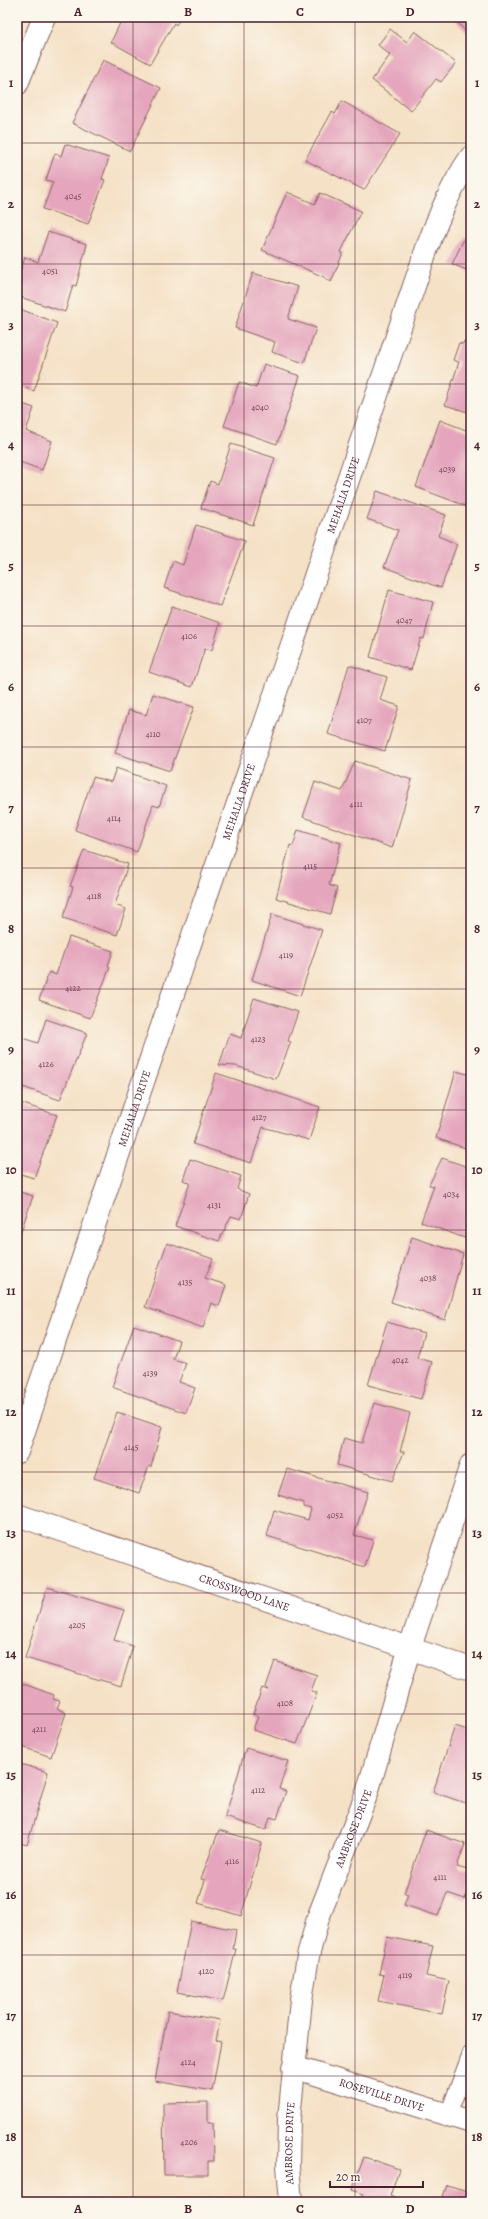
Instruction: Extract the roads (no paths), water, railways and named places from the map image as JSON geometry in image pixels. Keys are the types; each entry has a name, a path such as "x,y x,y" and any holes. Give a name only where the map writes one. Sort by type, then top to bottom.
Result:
{"street":[{"path":"17,84 44,17"},
{"name":"MEHALIA DRIVE","path":"17,1452 427,248 442,208 457,177 471,157"},
{"name":"AMBROSE DRIVE","path":"291,2202 288,2166 293,2067 308,1956 316,1926 367,1793 410,1647 471,1465"},
{"name":"CROSSWOOD LANE","path":"17,1515 410,1647 471,1669"},
{"name":"ROSEVILLE DRIVE","path":"293,2067 471,2122"}],"lane":[{"path":"448,2115 471,2053"}]}
